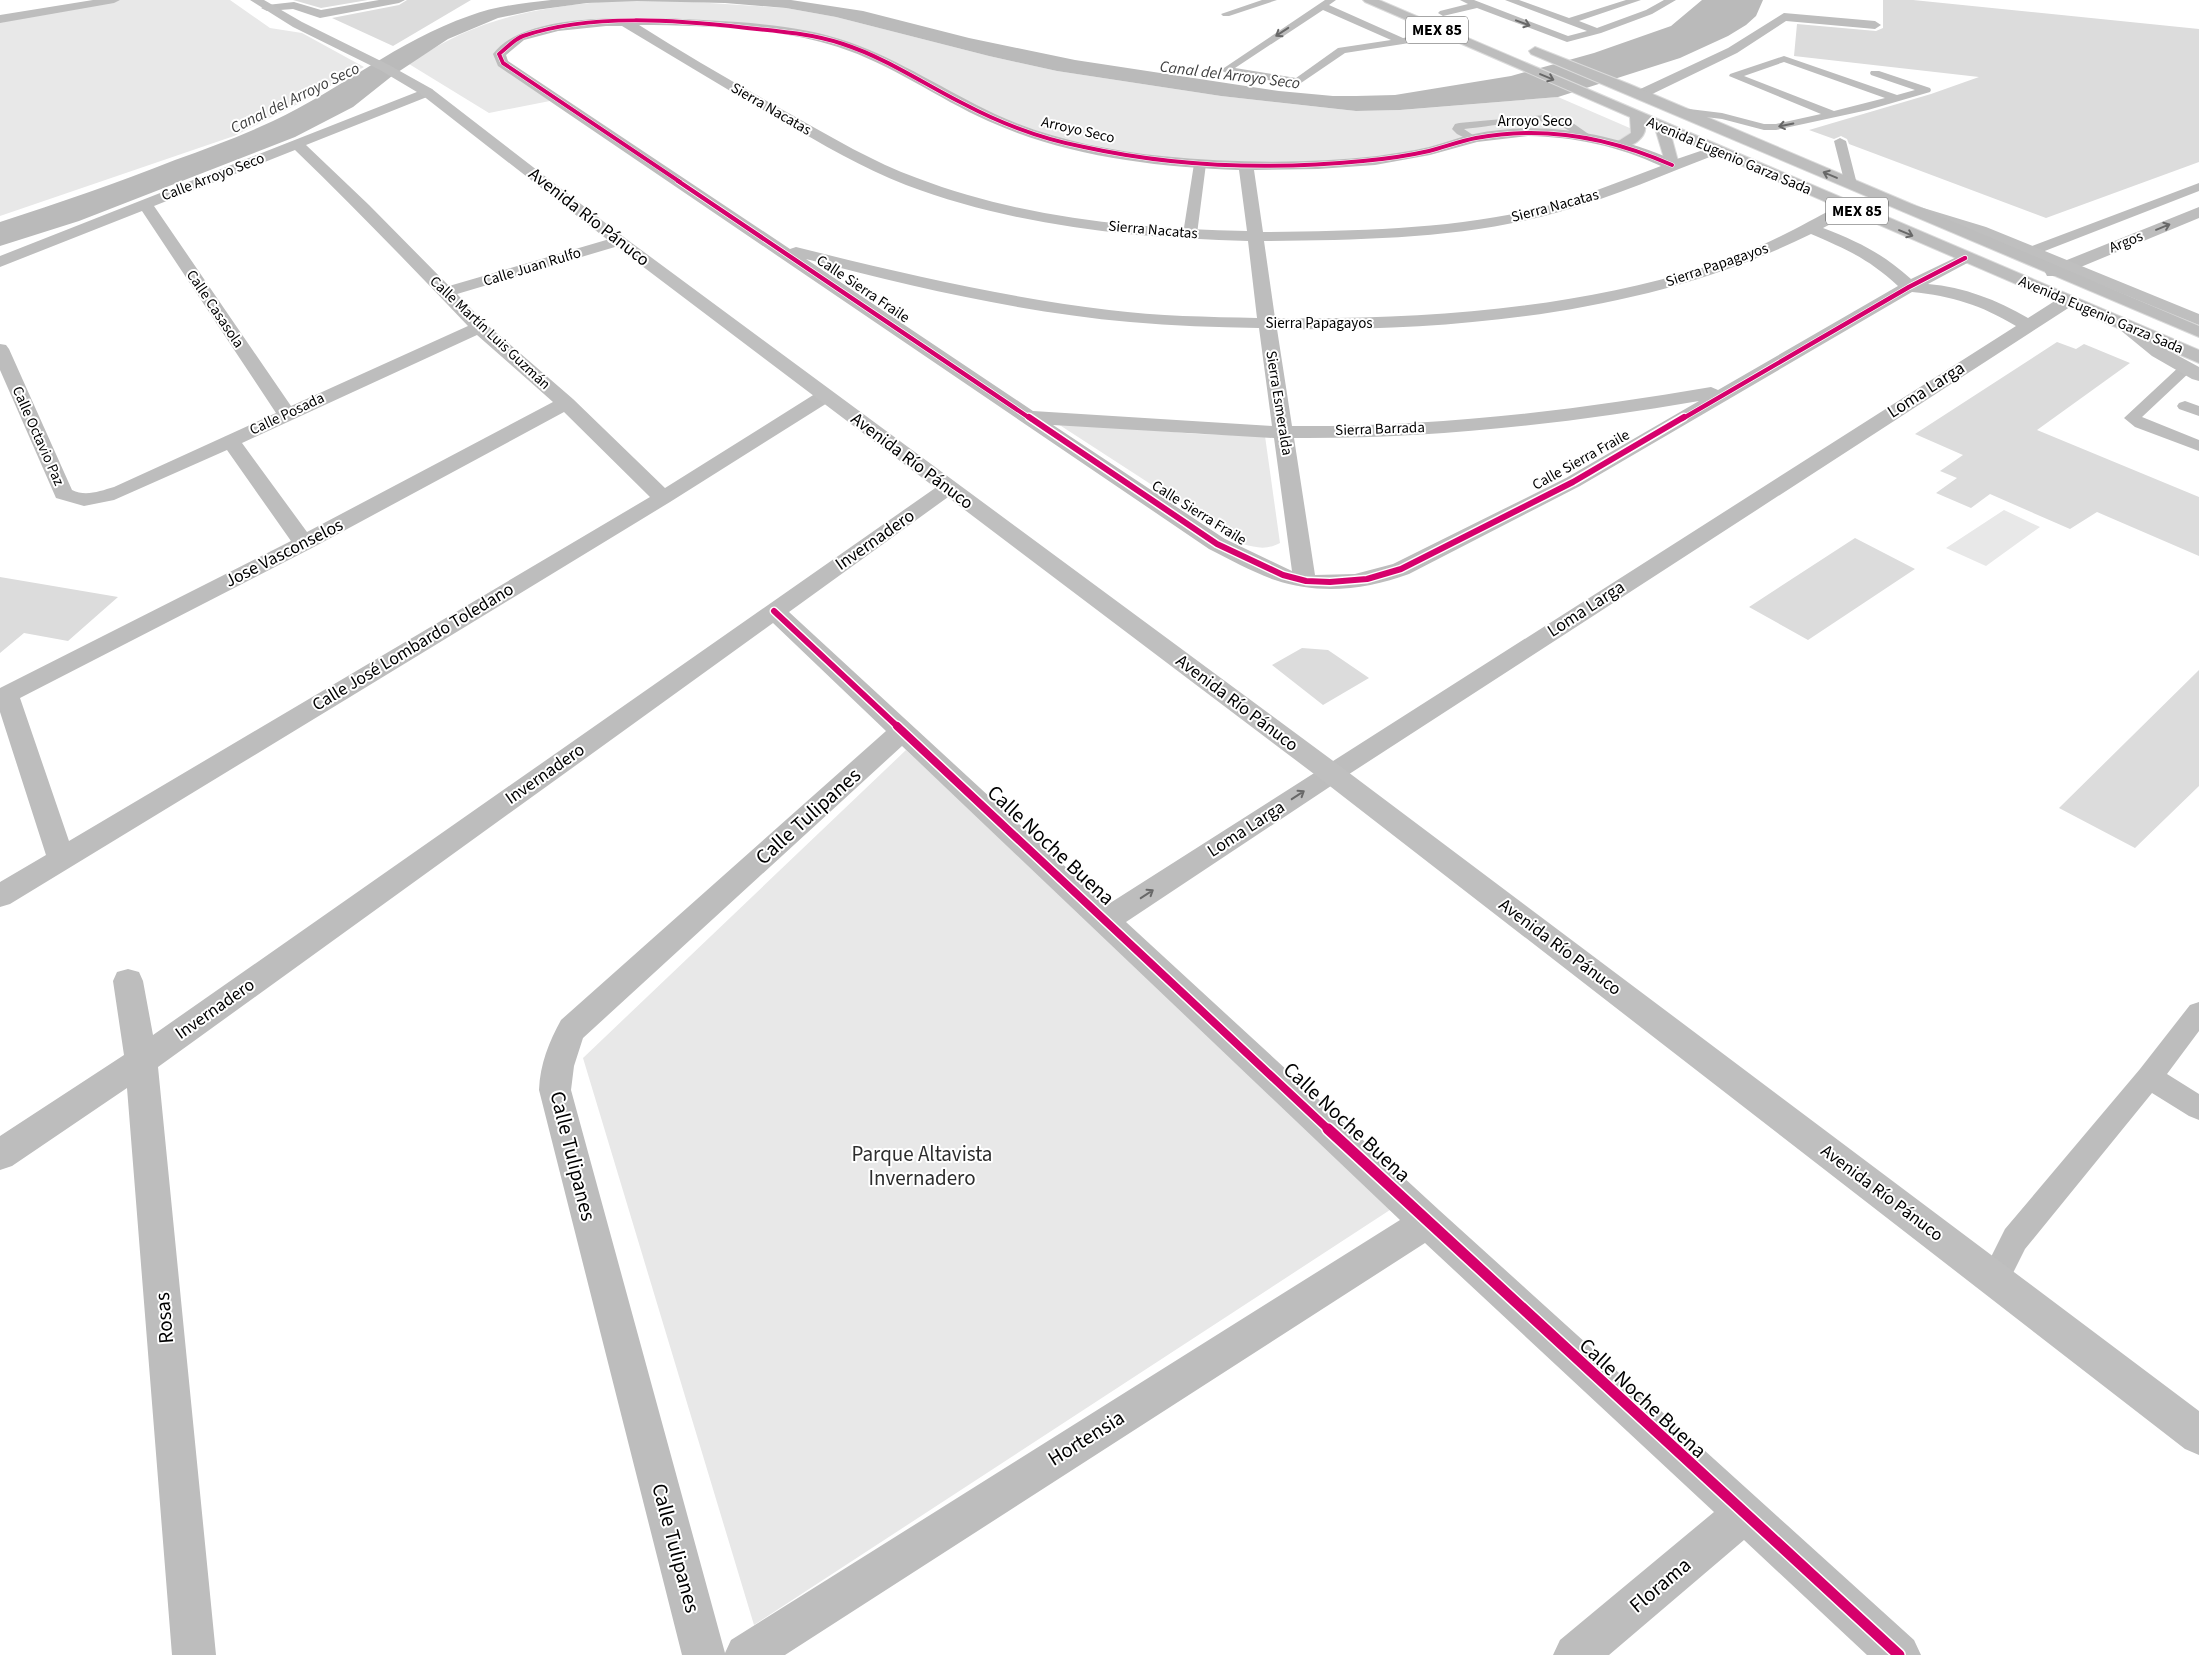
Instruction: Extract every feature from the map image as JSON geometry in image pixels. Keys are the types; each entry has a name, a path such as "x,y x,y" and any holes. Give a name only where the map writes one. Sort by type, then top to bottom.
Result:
{"main road":[{"path":"0,19 114,0"},
{"path":"267,8 294,5 320,14 399,0"},
{"name":"Avenida Eugenio Garza Sada","path":"1369,0 1965,258 2125,325"},
{"name":"MEX 85","path":"1440,9 1461,21"},
{"path":"1641,94 1722,58 1785,17 1875,25"},
{"name":"Arroyo Seco","path":"499,54 510,42 530,33 581,25 625,22 685,22 736,26 776,30 839,43 873,56 976,110 1039,136 1090,149 1200,164 1246,165 1357,162 1430,150 1473,139 1515,133 1544,132 1584,135 1621,144 1672,165"},
{"name":"Sierra Nacatas","path":"625,22 701,69 831,143 910,181 958,197 1021,213 1076,223 1190,234 1255,236 1332,236 1470,225 1530,216 1604,194 1672,165 1715,150"},
{"name":"Avenida Eugenio Garza Sada","path":"1523,46 1641,94 1907,208 2060,269 2159,316 2199,332"},
{"name":"Calle Sierra Fraile","path":"499,54 503,63 544,92 1217,544 1258,564 1305,581 1364,580 1384,576 1401,569 1572,482 1909,287 1965,258"},
{"name":"Calle Arroyo Seco","path":"0,262 298,145 426,92"},
{"path":"1621,144 1638,135 1640,128 1637,116"},
{"path":"1662,127 1672,165"},
{"name":"Calle Martín Luis Guzmán","path":"298,145 364,208 444,293 479,327 566,403 663,498"},
{"name":"Sierra Esmeralda","path":"1246,165 1266,323 1284,432 1305,581"},
{"name":"Calle Casasola","path":"145,204 286,413"},
{"name":"Sierra Papagayos","path":"777,248 914,282 1047,306 1110,315 1192,321 1403,323 1482,317 1568,304 1667,283 1755,254 1850,208"},
{"name":"Argos","path":"2060,269 2199,212"},
{"path":"1810,228 1852,246 1884,264 1909,287 1942,290 1974,298 2004,311 2027,326"},
{"name":"Calle Juan Rulfo","path":"444,293 619,241"},
{"name":"Loma Larga","path":"1106,920 1331,773 2067,301"},
{"name":"Calle Posada","path":"94,500 121,491 231,441 286,413 479,327"},
{"name":"Calle Octavio Paz","path":"0,349 63,494 71,499 94,500"},
{"name":"Sierra Barrada","path":"1028,416 1134,425 1284,432 1405,430 1537,420 1618,410 1730,390"},
{"name":"Calle José Lombardo Toledano","path":"0,896 663,498 825,396"},
{"name":"Jose Vasconselos","path":"4,696 304,543 566,403"},
{"path":"231,441 304,543"},
{"name":"Invernadero","path":"0,1155 142,1061 948,488"},
{"name":"Calle Noche Buena","path":"774,611 901,732 1106,920 1427,1222 1899,1655"},
{"path":"4,696 61,859"},
{"name":"Calle Tulipanes","path":"704,1655 555,1090 556,1066 572,1029 901,732"},
{"name":"Rosas","path":"128,982 142,1061 194,1655"},
{"name":"Hortensia","path":"746,1655 1427,1222"},
{"name":"Florama","path":"1575,1655 1744,1514"}],"street":[{"name":"Avenida Río Pánuco","path":"256,0 287,21 405,78 426,92 619,241 1331,773 2199,1435"},
{"path":"1907,208 1962,223 2032,251 2060,269 2199,320"},
{"path":"2125,325 2158,352 2195,367"}],"lane":[{"path":"1226,14 1272,0"},
{"path":"1440,9 1457,0"},
{"path":"1465,0 1565,38 1597,32 1649,12 1671,0"},
{"path":"1510,0 1597,32"},
{"path":"1569,21 1636,0"},
{"path":"1402,42 1327,3 1226,70 1298,82 1339,51 1402,42 1448,34"},
{"path":"1440,9 1478,5"},
{"path":"1297,70 1308,68 1337,44 1348,41 1365,41 1386,44"},
{"path":"1248,54 1257,63"},
{"path":"1835,118 1734,76 1784,59 1897,99"},
{"path":"1681,111 1722,116 1772,128 1835,118 1926,90 1875,74"},
{"path":"1840,141 1851,184"},
{"path":"1190,234 1200,164"},
{"path":"2032,251 2199,187"},
{"path":"2195,367 2132,418 2141,424 2199,446"},
{"path":"1995,1279 2015,1239 2149,1077 2199,1012"},
{"path":"2149,1077 2199,1108"}],"green space":[{"path":"120,0 230,0 270,28 302,33 364,67 294,106 234,136 0,216 0,19"},
{"path":"611,1 678,1 786,8 836,17 989,56 1057,71 1221,96 1356,111 1401,110 1558,97 1639,132 1621,144 1515,133 1391,158 1283,165 1143,157 1039,136 839,43 768,29 642,22 530,33 499,54 555,100 489,113 409,64 433,48 457,36 506,18 556,7"},
{"path":"1058,424 1097,425 1196,434 1265,436 1280,543 1262,548 1243,544"},
{"path":"2004,510 2040,527 1986,566 1946,548"},
{"name":"Parque Altavista Invernadero","path":"906,750 1396,1206 754,1625 583,1058"}],"shaded area":[{"path":"551,0 791,0 863,11 969,38 1075,60 1279,91 1356,96 1395,95 1511,76 1594,53 1671,26 1702,0 1763,0 1756,16 1746,25 1728,36 1680,58 1558,97 1400,110 1356,111 1221,96 1057,71 989,56 836,17 786,8 725,3 637,1 587,3 536,10 498,18 448,39 392,76 353,107 295,137 79,221 0,246 0,222 110,185 261,126 298,109 418,38 443,26 499,7"}],"building":[{"path":"293,0 368,0 321,8"},
{"path":"407,0 471,0 393,46 332,18 399,5"},
{"path":"1883,0 1913,0 2199,29 2199,162 2046,218 1849,144 1847,139 1841,136 1834,139 1809,130 1931,94 1979,77 1794,56 1797,24 1876,31 1883,28"},
{"path":"2057,342 2076,349 2084,344 2130,363 2037,430 2199,497 2199,556 2097,512 2070,529 1990,494 1971,508 1936,493 1957,478 1940,471 1963,455 1915,434"},
{"path":"1855,538 1915,569 1808,640 1749,607"},
{"path":"0,577 118,597 68,641 24,633 0,653"},
{"path":"1302,648 1328,650 1369,678 1323,705 1272,665"},
{"path":"2199,670 2199,786 2135,848 2059,808"}],"cycle path":[{"path":"1672,165 1625,146 1577,135 1552,132 1503,134 1471,139 1430,151 1403,156 1318,165 1238,166 1159,160 1080,147 1042,137 991,117 843,44 771,30 662,22 606,22 557,27 519,37 499,54 503,63 1217,544 1271,571 1306,581 1355,581 1401,569 1573,482 1909,287 1965,258"},
{"path":"774,611 1427,1222 1899,1655"}],"water label":[{"name":"Canal del Arroyo Seco","path":"1230,75"},
{"name":"Canal del Arroyo Seco","path":"295,98"}]}
